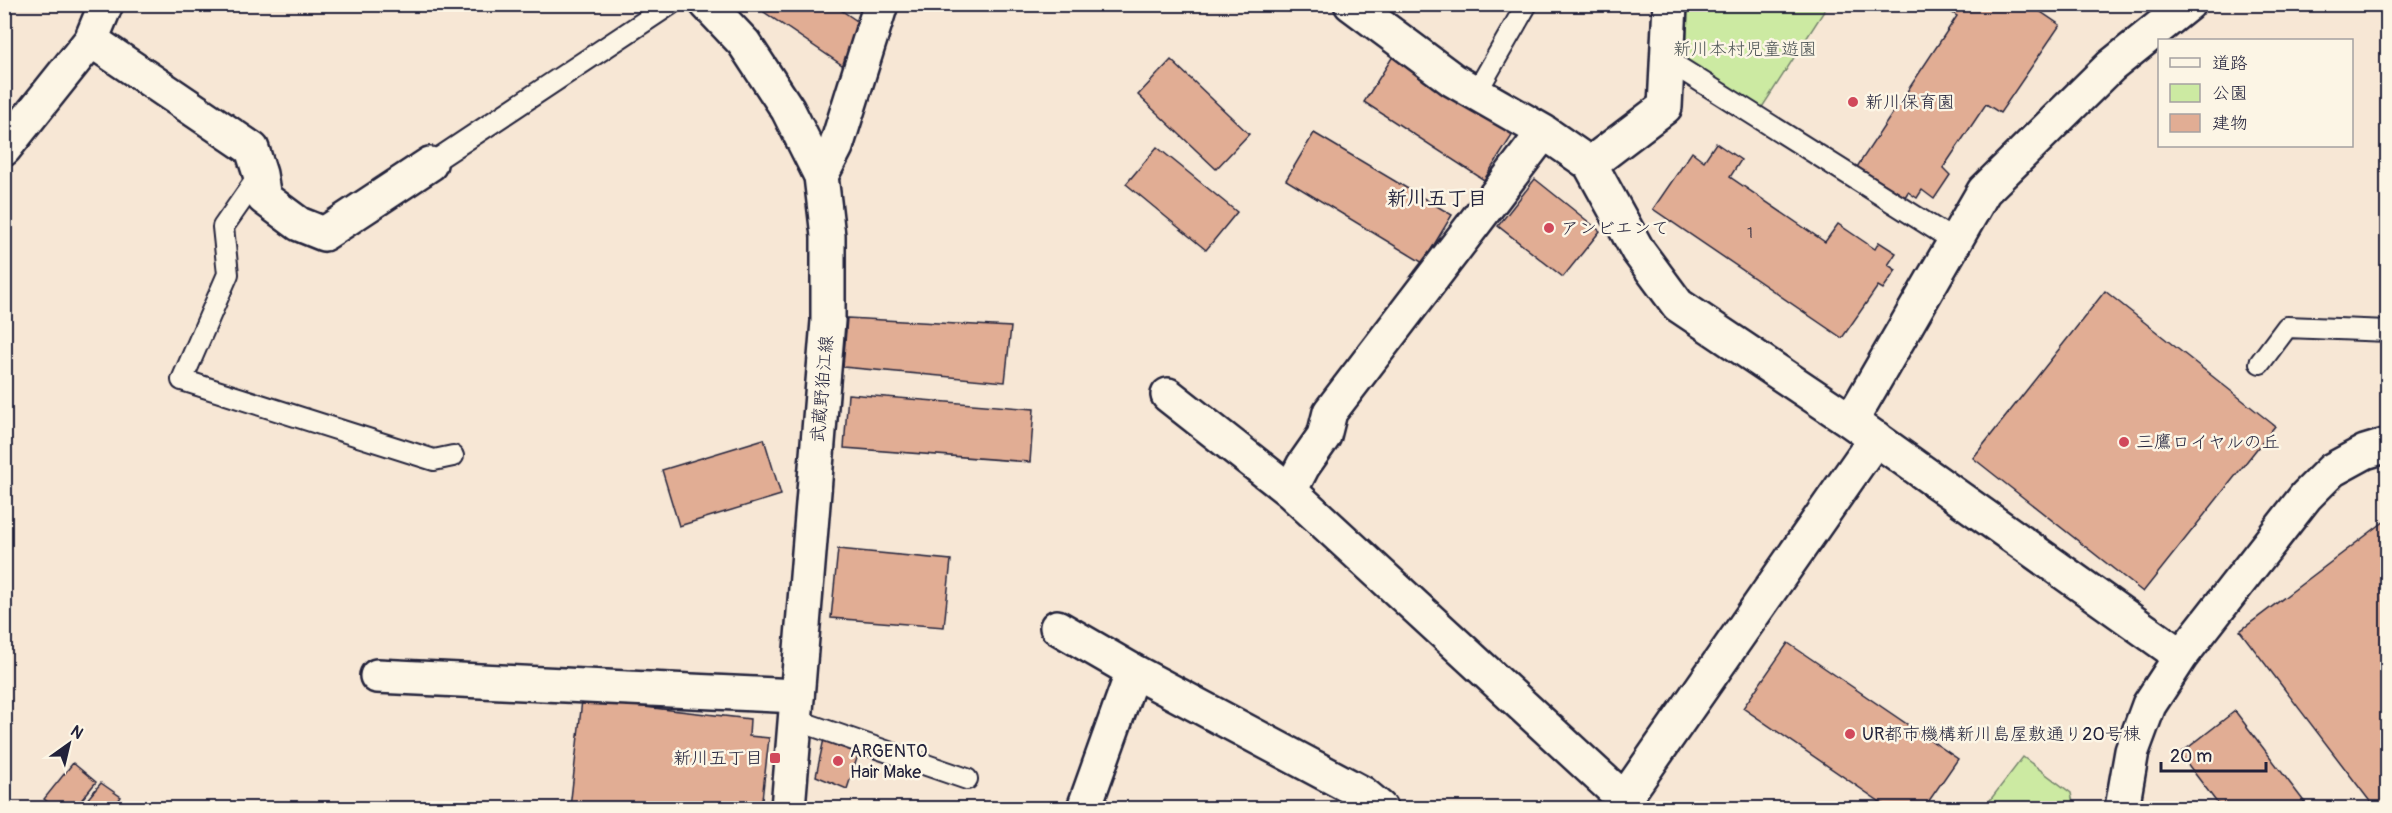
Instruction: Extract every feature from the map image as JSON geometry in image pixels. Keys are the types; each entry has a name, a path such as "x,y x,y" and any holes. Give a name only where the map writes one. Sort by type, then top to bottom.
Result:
{"street":[{"path":"4,149 91,40 106,4"},
{"name":"武蔵野狛江線","path":"707,4 744,43 788,110 821,176 828,236 828,321 788,808"},
{"path":"821,176 836,147 881,4"},
{"path":"1590,164 1665,107 1670,4"},
{"path":"1168,394 1290,491 1621,804 1864,430 1956,242 1984,191 2110,66 2187,4"},
{"path":"1368,10 1453,80 1544,132 1590,164 1638,251 1678,305 1864,430 2181,657"},
{"path":"91,40 252,149 260,174 264,198 298,224 324,234 430,164"},
{"path":"1290,491 1303,466 1324,436 1330,412 1544,132"},
{"path":"2122,808 2133,751 2150,705 2181,657 2306,496 2332,470 2365,452 2388,445"},
{"path":"1057,627 1365,803"},
{"path":"1084,808 1133,671"},
{"path":"377,676 797,708"}],"lane":[{"path":"430,164 671,4"},
{"path":"1476,93 1527,4"},
{"path":"1667,60 1956,242"},
{"path":"260,174 224,227 228,274 182,380 434,460 453,456"},
{"path":"2259,363 2287,327 2388,331"},
{"path":"797,708 967,779"}],"green space":[{"name":"新川本村児童遊園","path":"1688,5 1828,5 1759,112 1686,63"},
{"path":"2023,757 2071,793 2074,808 1984,808"}],"building":[{"path":"770,4 840,4 838,8 860,23 848,69 764,12"},
{"path":"1939,4 2042,4 2038,10 2060,25 2000,113 1986,104 1943,168 1950,175 1934,199 1922,190 1917,198 1908,192 1905,197 1857,167 1957,16"},
{"path":"1395,53 1515,131 1484,180 1364,102"},
{"path":"1171,60 1249,134 1216,169 1138,95"},
{"path":"1314,133 1452,215 1423,263 1286,180"},
{"path":"1716,143 1741,160 1730,177 1825,242 1838,224 1875,249 1879,242 1896,253 1888,265 1896,270 1883,289 1878,286 1842,338 1653,209 1692,152 1704,161"},
{"path":"1157,147 1237,212 1206,250 1126,184"},
{"name":"アンビエンて","path":"1535,179 1600,231 1563,277 1498,226"},
{"name":"三鷹ロイヤルの丘","path":"2105,291 2275,426 2143,592 1973,458"},
{"path":"847,318 1011,327 1005,382 843,367"},
{"path":"848,394 1034,409 1030,462 844,448"},
{"path":"764,439 781,495 679,526 662,470"},
{"path":"2385,521 2388,524 2388,808 2375,808 2240,631"},
{"path":"838,549 951,560 944,627 831,618"},
{"name":"UR都市機構新川島屋敷通り20号棟","path":"1788,643 1958,759 1924,808 1889,808 1743,708"},
{"path":"582,700 750,719 749,736 769,738 761,808 570,808"},
{"path":"2235,711 2309,808 2221,808 2180,754"},
{"path":"825,734 861,746 847,789 816,776"},
{"path":"73,763 96,782 75,808 56,808 44,799"},
{"path":"101,783 121,797 113,808 80,808"}],"place":[{"name":"新川保育園","path":"1853,102"},
{"name":"アンビエンて","path":"1549,228"},
{"name":"三鷹ロイヤルの丘","path":"2124,442"},
{"name":"UR都市機構新川島屋敷通り20号棟","path":"1850,734"},
{"name":"新川五丁目","path":"775,758"},
{"name":"ARGENTO Hair Make","path":"838,761"}],"district":[{"name":"新川五丁目","path":"1437,198"}]}
